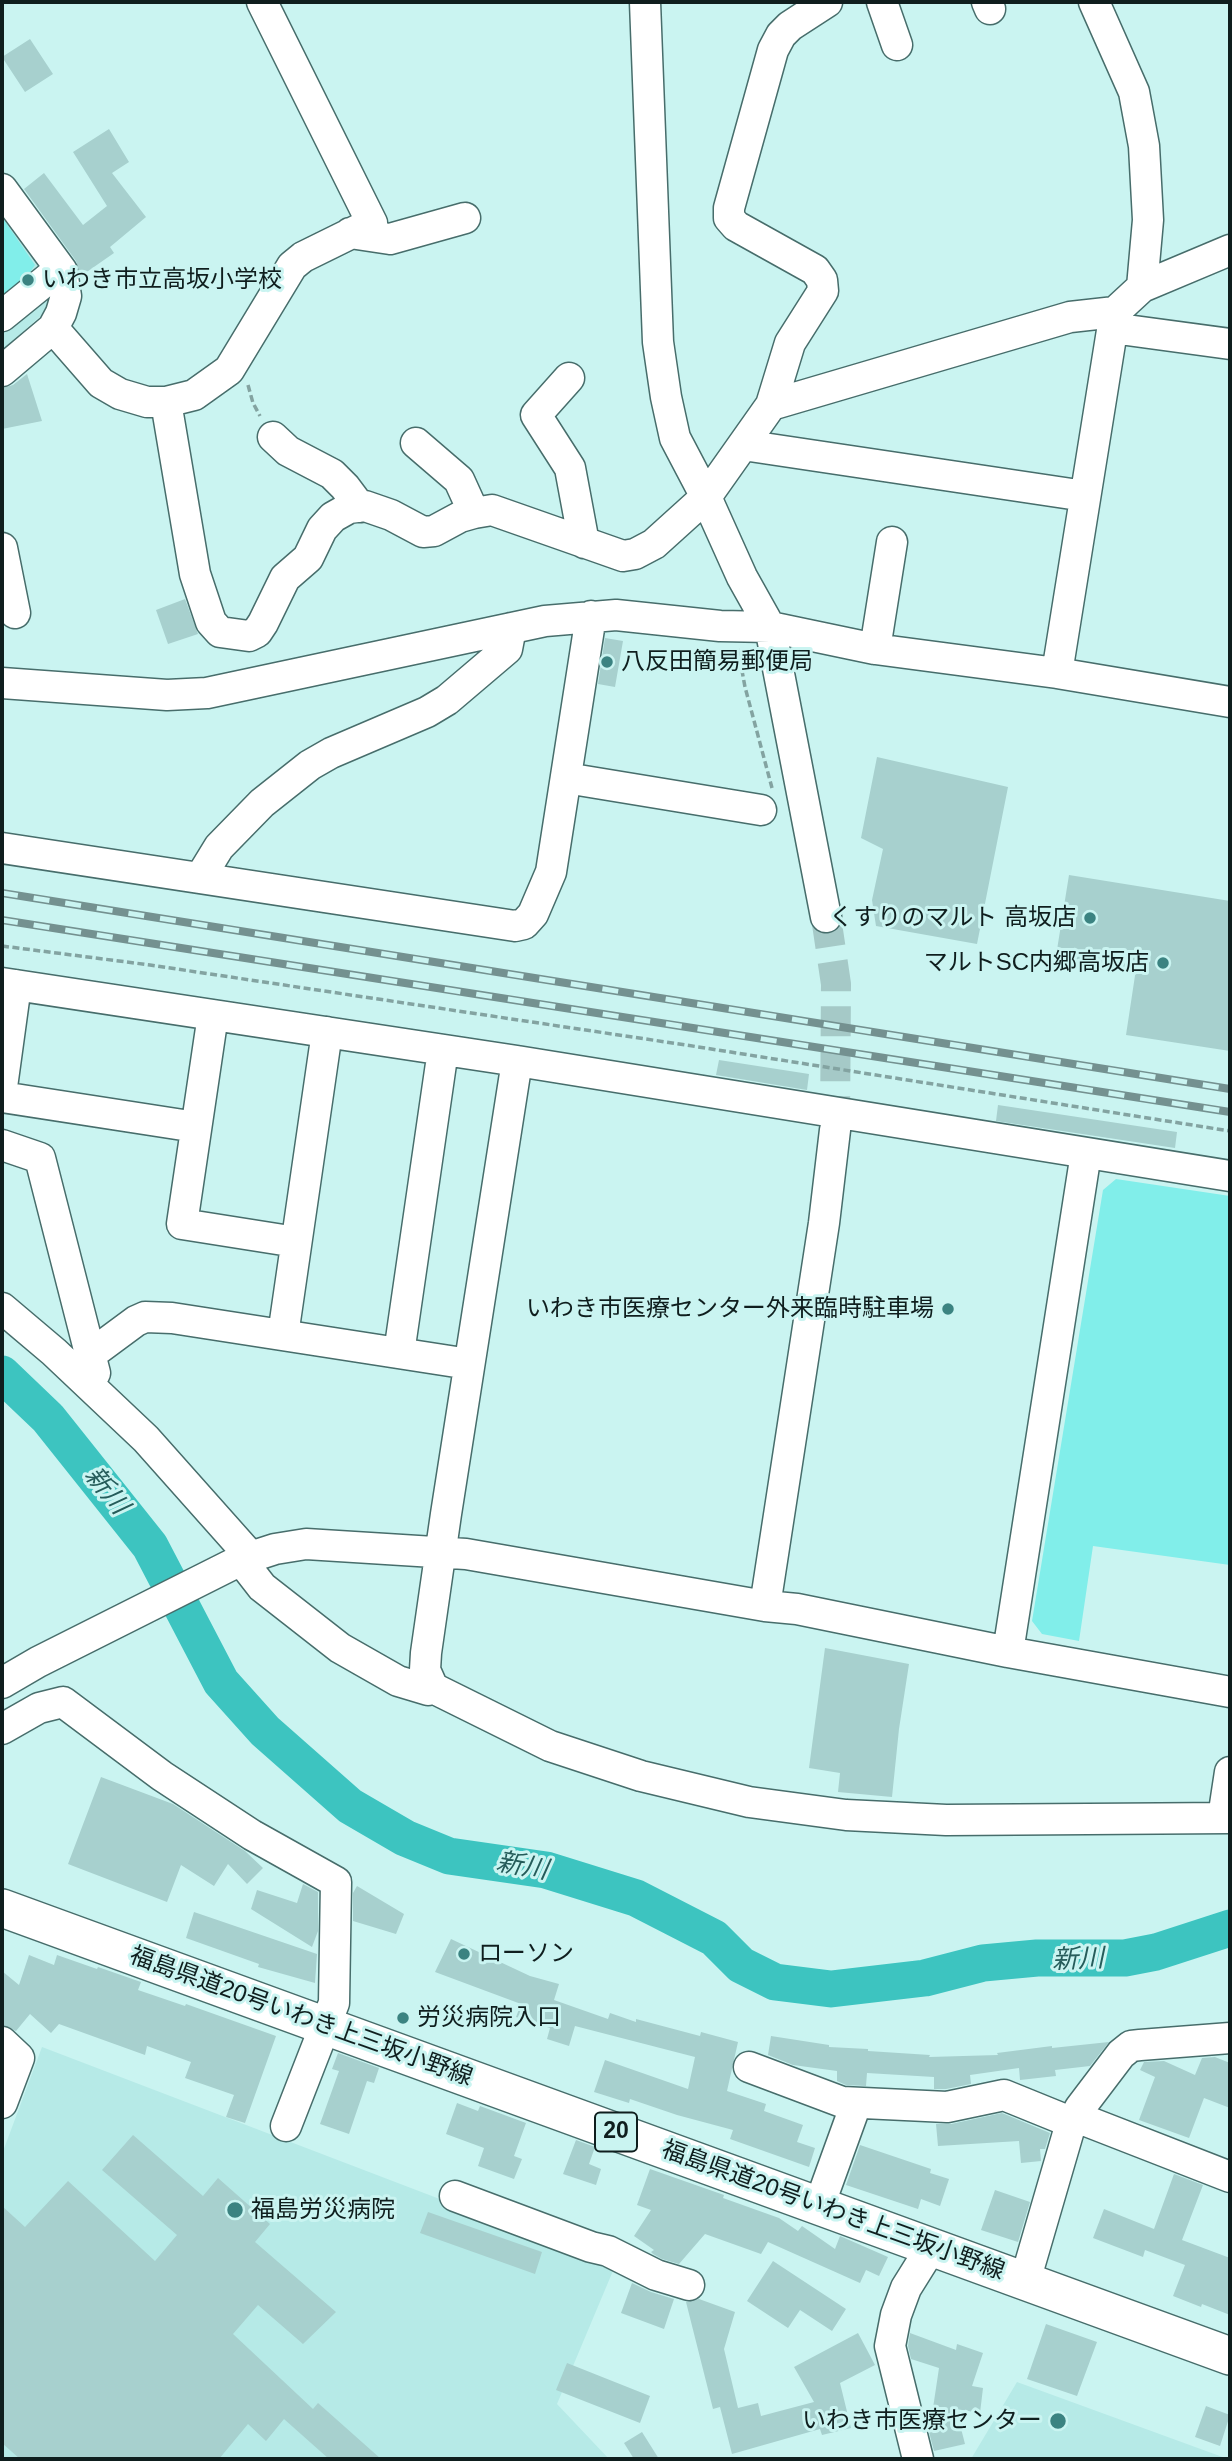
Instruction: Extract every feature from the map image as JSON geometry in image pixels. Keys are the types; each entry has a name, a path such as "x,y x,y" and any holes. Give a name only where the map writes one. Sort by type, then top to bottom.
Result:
{"main road":[{"name":"福島県道20号いわき上三坂小野線","path":"2,1908 1230,2356"}],"street":[{"path":"52,328 101,383 120,394 147,402 166,402 194,395 229,370 292,266 303,257 372,223 262,2"},
{"path":"645,2 658,342 666,397 675,438 706,497 742,577 770,627 826,917"},
{"path":"166,402 195,574 211,622 220,632 248,636 257,632 285,578 308,558 322,529 333,517 349,508 360,507 391,515 423,532 435,531 460,517 492,510 623,556 635,554 654,544 706,497 771,405 790,342 823,291 822,280 815,271 736,226 729,218 729,208 773,50 781,35 790,26 827,2"},
{"path":"882,2 897,45"},
{"path":"1094,2 1134,92 1144,146 1148,220 1142,287"},
{"path":"2,189 60,269 65,281 66,296 61,313 52,328 2,371"},
{"path":"350,233 390,239 465,218"},
{"path":"1057,673 1113,320 1142,287 1230,250"},
{"path":"2,316 60,269"},
{"path":"771,405 1070,317 1113,320 1230,344"},
{"path":"569,378 536,415 570,468 584,543"},
{"path":"273,438 288,451 332,474 345,486 360,507"},
{"path":"416,443 459,480 474,513"},
{"path":"743,445 1085,496"},
{"path":"874,649 892,542"},
{"path":"2,548 15,613"},
{"path":"2,683 167,695 207,693 545,621 616,615 734,627 770,627 874,649 1057,673 1230,702"},
{"path":"2,848 515,926 524,924 533,914 551,872 591,616"},
{"path":"200,878 219,847 262,803 331,752 427,712 447,700 507,649 511,628"},
{"path":"566,778 766,799"},
{"path":"2,1087 9,984 517,1061 1230,1176"},
{"path":"213,1015 182,1224 296,1242"},
{"path":"283,1335 327,1032"},
{"path":"399,1353 443,1050"},
{"path":"517,1061 469,1364 425,1670 433,1688 550,1746 641,1776 749,1802 846,1815 947,1820 1227,1818 1230,1772"},
{"path":"2,1097 196,1127"},
{"path":"765,1606 824,1223 835,1130"},
{"path":"2,1145 40,1158 102,1397"},
{"path":"1008,1652 1086,1153"},
{"path":"2,1308 54,1352 146,1439 262,1587 340,1648 398,1681 428,1690 433,1688"},
{"path":"90,1355 145,1317 172,1318 469,1364"},
{"path":"2,1683 38,1662 240,1561 275,1549 306,1544 389,1551 441,1551 765,1606 797,1609 1008,1652 1230,1692"},
{"path":"2,1729 39,1708 63,1702 162,1776 252,1835 336,1882 334,2003 286,2126"},
{"path":"1025,2281 1075,2120 1121,2054 1131,2046 1230,2038"},
{"path":"2,2042 19,2058 2,2103"},
{"path":"749,2067 842,2102 856,2104 947,2107 1004,2095 1230,2177"},
{"path":"819,2206 856,2104"},
{"path":"455,2196 608,2251 656,2275 690,2286"},
{"path":"918,2459 890,2346 896,2315 906,2288 931,2248"}],"path":[{"path":"234,362 251,388 253,403 273,438"},
{"path":"734,627 766,799"},
{"path":"2,946 150,965 686,1045 1230,1131"}],"shaded area":[{"name":"いわき市立高坂小学校","path":"2,208 43,266 54,304 2,350"},
{"path":"2,217 35,265 17,291 2,302"},
{"path":"1116,1179 1230,1196 1230,1565 1093,1546 1079,1641 1042,1634 1032,1621 1103,1190"},
{"name":"福島労災病院","path":"42,2047 615,2266 557,2404 609,2459 2,2459 2,2154"},
{"name":"いわき市医療センター","path":"1017,2382 1228,2459 971,2459"}],"building":[{"path":"30,39 53,74 25,92 2,57"},
{"path":"109,129 129,162 112,173 146,217 110,247 114,253 81,276 76,261 24,189 44,173 83,225 107,206 73,152"},
{"path":"27,374 42,421 2,429 2,388 13,385"},
{"path":"185,599 198,634 168,644 156,610"},
{"path":"605,638 623,641 615,687 598,684"},
{"path":"877,757 1008,787 977,944 876,926 872,900 883,849 861,838"},
{"name":"マルトSC内郷高坂店","path":"1069,875 1230,901 1230,1051 1126,1035 1136,969 1056,956"},
{"path":"719,1060 809,1074 807,1090 716,1075"},
{"path":"998,1105 1177,1132 1175,1148 996,1121"},
{"path":"825,1648 909,1664 892,1797 838,1792 840,1773 809,1768"},
{"path":"101,1777 173,1804 245,1851 263,1868 247,1884 228,1864 214,1886 181,1865 167,1902 68,1864"},
{"path":"303,1884 318,1892 318,1931 312,1947 251,1909 257,1890 297,1903"},
{"path":"357,1886 404,1914 396,1934 353,1921 353,1893"},
{"path":"194,1912 317,1954 315,1983 258,1967 259,1964 186,1938"},
{"path":"451,1939 530,1976 559,1984 554,2000 608,2019 610,2013 636,2022 636,2019 700,2036 701,2032 738,2042 727,2091 766,2104 764,2111 803,2125 797,2142 815,2148 809,2167 730,2139 733,2130 630,2099 629,2103 594,2092 605,2060 688,2089 695,2057 575,2026 569,2046 547,2039 550,2028 516,2017 521,2004 435,1972"},
{"path":"29,1955 54,1965 57,1955 97,1969 98,1967 141,1982 138,1990 276,2036 245,2123 226,2117 234,2095 185,2078 191,2062 147,2046 145,2055 59,2024 51,2033 30,2014 16,2031 2,2025 2,1971 19,1985"},
{"path":"771,2036 829,2047 930,2055 929,2057 998,2055 997,2053 1052,2046 1109,2042 1090,2066 1055,2070 1056,2076 1020,2080 1019,2068 970,2075 971,2084 934,2089 934,2077 867,2073 866,2086 846,2085 837,2081 837,2071 793,2065 768,2055"},
{"path":"338,2053 379,2068 374,2083 367,2081 349,2134 320,2124 339,2071 332,2069"},
{"path":"1215,2057 1230,2063 1230,2108 1204,2098 1189,2138 1139,2120 1155,2077 1140,2070 1144,2062 1164,2061 1195,2075 1202,2058"},
{"path":"457,2103 478,2111 480,2106 526,2123 514,2156 522,2159 514,2179 478,2166 484,2148 446,2134"},
{"path":"1002,2113 1050,2133 1045,2149 1040,2149 1041,2161 1021,2163 1019,2141 938,2146 936,2124 951,2124"},
{"path":"133,2135 203,2196 218,2178 270,2224 255,2242 336,2312 303,2344 258,2305 233,2334 313,2409 318,2403 381,2459 329,2459 284,2419 266,2441 248,2424 219,2459 20,2459 2,2443 2,2206 25,2227 68,2181 155,2261 177,2235 102,2170"},
{"path":"576,2140 595,2147 589,2164 601,2169 596,2185 563,2174"},
{"path":"860,2145 931,2169 930,2173 949,2179 940,2206 921,2199 918,2209 846,2185"},
{"path":"650,2169 779,2218 798,2231 802,2226 835,2249 840,2236 888,2257 879,2276 866,2270 860,2283 768,2242 761,2254 705,2234 679,2264 662,2259 634,2236 651,2210 637,2205"},
{"path":"1174,2174 1203,2185 1182,2240 1230,2258 1230,2315 1173,2296 1185,2265 1145,2250 1143,2257 1093,2238 1104,2209 1154,2229"},
{"path":"995,2190 1030,2202 1018,2242 981,2230"},
{"path":"428,2212 542,2252 535,2274 420,2233"},
{"path":"773,2261 846,2309 832,2331 800,2310 788,2328 747,2301"},
{"path":"632,2283 674,2299 664,2329 621,2313"},
{"path":"699,2299 735,2312 724,2349 738,2408 758,2403 761,2416 814,2402 794,2367 858,2333 875,2365 840,2383 851,2428 822,2435 820,2429 732,2454 720,2407 713,2409 686,2302"},
{"path":"1046,2324 1097,2342 1077,2396 1027,2379"},
{"path":"910,2333 956,2350 957,2344 983,2353 972,2386 983,2388 980,2413 956,2409 965,2444 934,2451 928,2428 939,2368 911,2359 908,2346"},
{"path":"567,2363 650,2396 640,2423 556,2390"},
{"path":"1206,2406 1230,2415 1220,2446 1195,2437"},
{"path":"642,2432 659,2459 634,2459 624,2443"}],"waterway":[{"name":"新川","path":"2,1374 48,1418 150,1546 221,1682 265,1731 350,1806 405,1838 449,1856 546,1870 636,1898 714,1938 741,1965 775,1982 831,1989 925,1978 983,1963 1037,1958 1125,1958 1156,1952 1230,1928"}],"tunnel":[{"path":"826,917 836,984 835,1130"}],"railway":[{"path":"2,893 1230,1089"},
{"path":"2,920 1230,1112"}],"place":[{"name":"いわき市立高坂小学校","path":"28,280"},
{"name":"八反田簡易郵便局","path":"607,662"},
{"name":"くすりのマルト 高坂店","path":"1090,918"},
{"name":"マルトSC内郷高坂店","path":"1163,963"},
{"name":"いわき市医療センター外来臨時駐車場","path":"948,1309"},
{"name":"ローソン","path":"464,1954"},
{"name":"労災病院入口","path":"403,2018"},
{"name":"福島労災病院","path":"235,2210"},
{"name":"いわき市医療センター","path":"1058,2421"}]}
